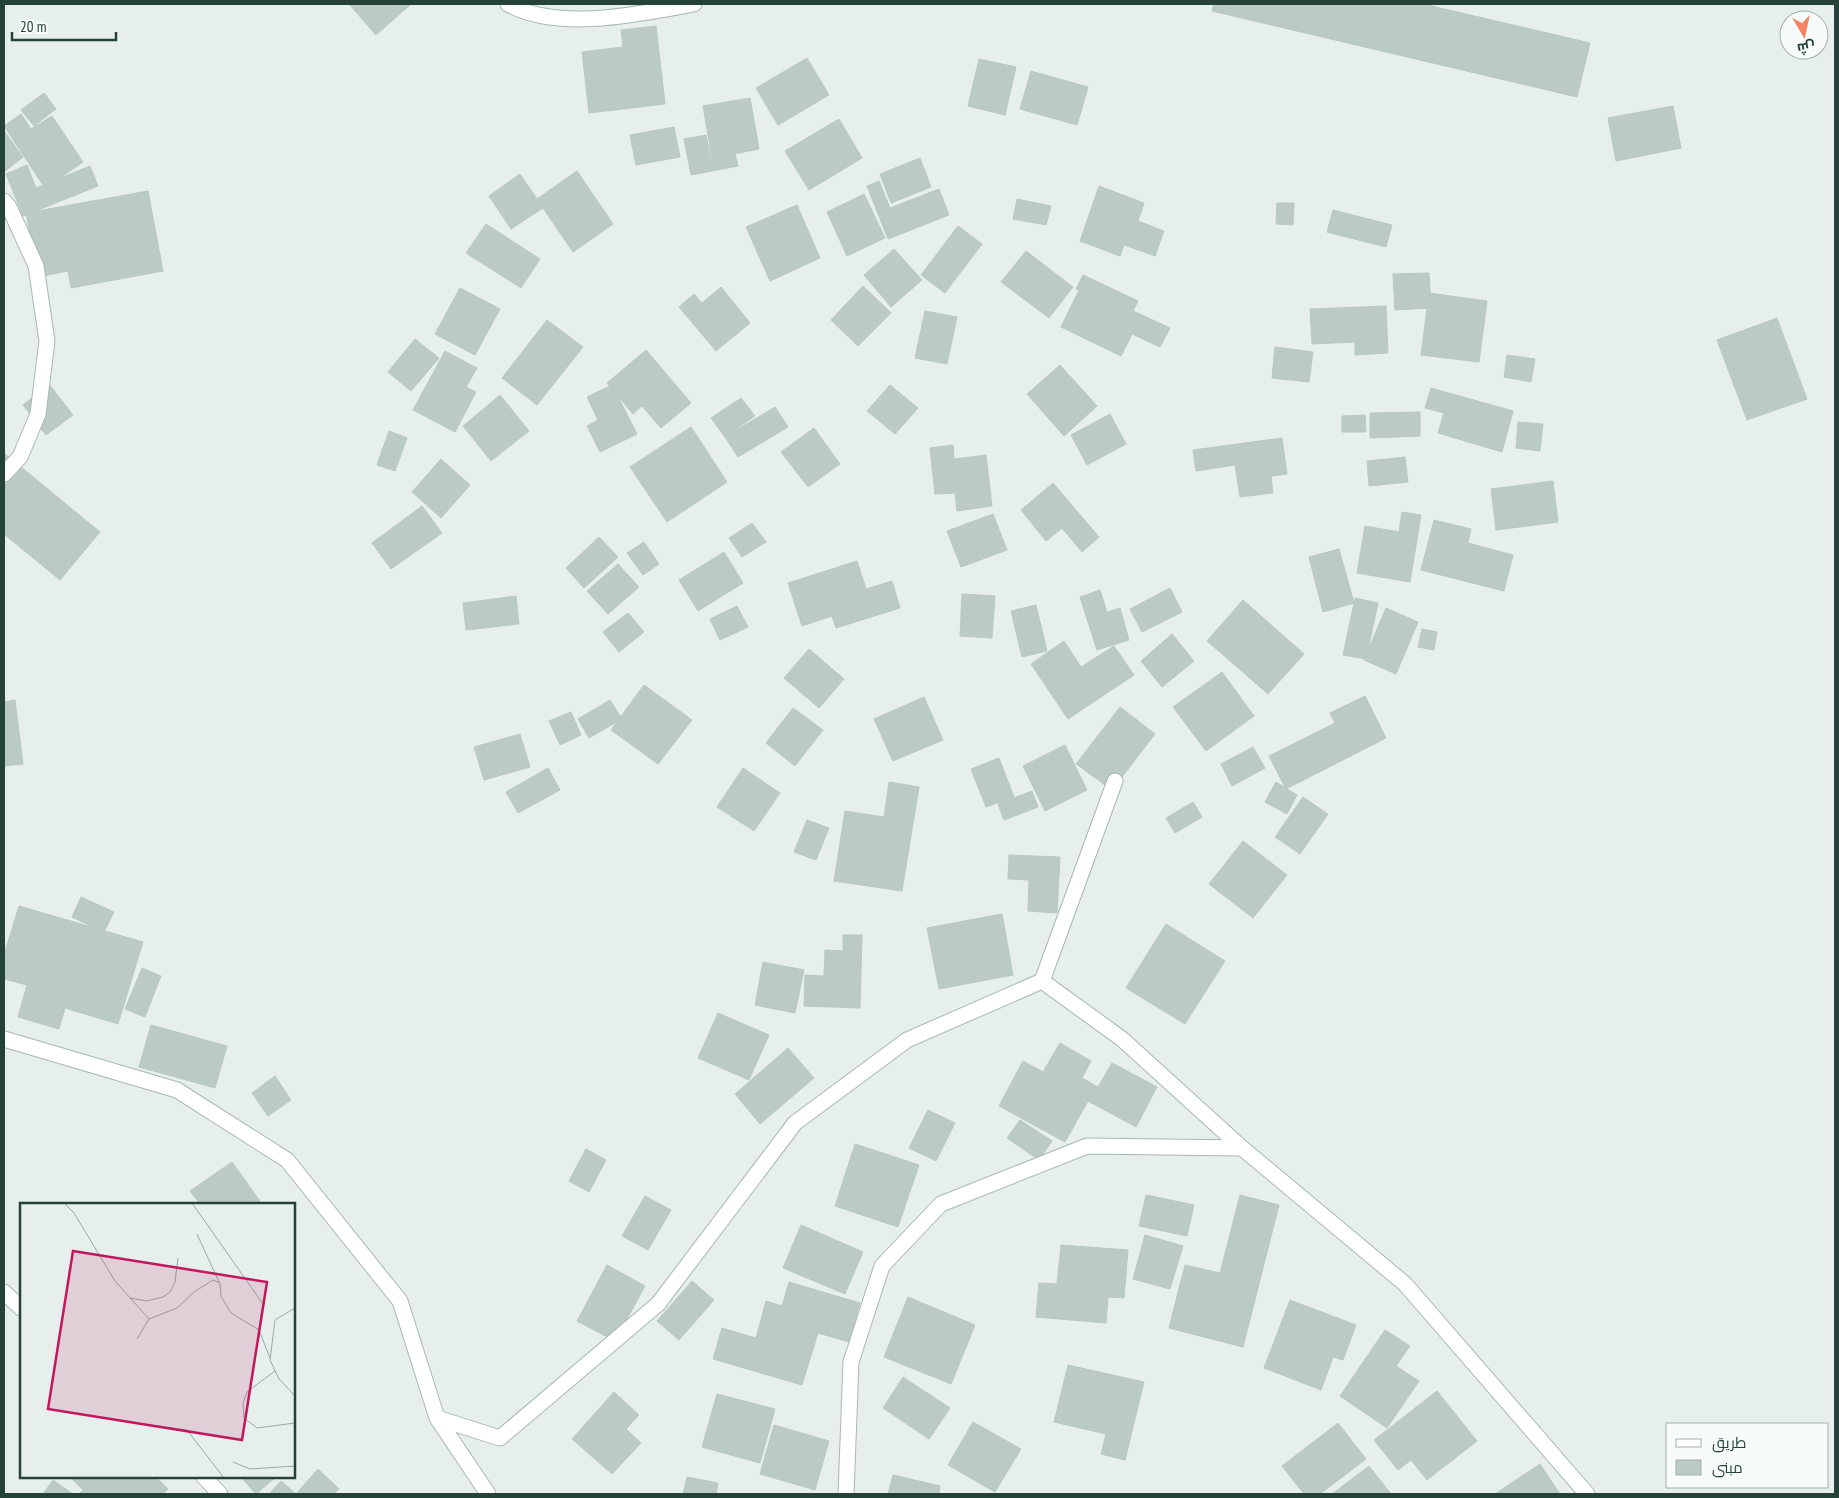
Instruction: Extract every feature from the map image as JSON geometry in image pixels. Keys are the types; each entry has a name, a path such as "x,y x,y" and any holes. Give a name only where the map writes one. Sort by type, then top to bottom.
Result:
{"street":[{"path":"508,4 522,11 569,19 632,15 694,4"},
{"path":"4,201 9,207 36,266 47,341 38,414 20,457 4,474"},
{"path":"437,1418 500,1438 658,1304 795,1123 907,1040 1042,981 1115,781"},
{"path":"1042,981 1122,1038 1242,1148 1405,1284 1586,1494"},
{"path":"4,1040 177,1090 287,1160 400,1301 437,1418 488,1494"},
{"path":"846,1494 851,1362 882,1266 941,1204 1087,1146 1242,1148"},
{"path":"4,1292 20,1307"},
{"path":"205,1478 220,1494"}],"building":[{"path":"349,4 408,4 410,5 376,35"},
{"path":"1214,4 1423,4 1590,43 1577,97 1212,11"},
{"path":"656,26 665,104 589,113 582,52 623,47 621,30"},
{"path":"807,58 829,95 778,125 756,88"},
{"path":"979,59 1016,67 1005,115 968,106"},
{"path":"1031,71 1088,87 1077,125 1020,109"},
{"path":"44,93 56,109 34,126 21,110"},
{"path":"750,98 759,149 712,158 703,106"},
{"path":"1673,106 1681,148 1616,161 1608,118"},
{"path":"21,114 31,129 52,116 83,162 45,188 4,126"},
{"path":"839,119 862,158 809,190 785,151"},
{"path":"674,127 680,157 636,165 630,135"},
{"path":"4,131 23,157 4,172"},
{"path":"706,135 711,159 735,154 738,166 691,175 684,139"},
{"path":"920,158 931,187 891,203 880,174"},
{"path":"27,165 36,188 90,166 98,186 23,216 6,174"},
{"path":"577,171 613,224 573,252 543,208 511,229 489,196 520,174 537,199"},
{"path":"879,181 890,208 939,189 949,215 888,239 867,186"},
{"path":"1099,186 1144,203 1138,221 1164,231 1155,256 1124,245 1120,256 1080,241"},
{"path":"148,191 163,271 71,288 68,271 38,277 26,213"},
{"path":"864,194 885,238 847,256 827,212"},
{"path":"1017,199 1051,206 1046,225 1013,219"},
{"path":"1277,203 1294,203 1293,225 1276,224"},
{"path":"797,205 820,258 770,281 746,227"},
{"path":"1333,210 1392,225 1386,247 1327,232"},
{"path":"486,224 540,259 521,288 466,253"},
{"path":"958,226 982,244 945,293 921,275"},
{"path":"894,249 922,280 891,307 864,275"},
{"path":"1026,251 1073,287 1049,318 1001,282"},
{"path":"1429,273 1431,308 1395,310 1393,274"},
{"path":"1083,275 1138,301 1133,311 1170,328 1160,347 1132,334 1121,356 1061,327 1079,290 1076,289"},
{"path":"863,286 891,313 858,346 831,320"},
{"path":"721,287 750,323 716,351 679,307 694,294 702,303"},
{"path":"460,288 500,309 475,355 435,334"},
{"path":"1429,293 1487,301 1479,362 1421,355"},
{"path":"1386,306 1388,353 1355,355 1355,342 1312,344 1310,309"},
{"path":"925,311 957,317 947,364 915,358"},
{"path":"1777,318 1807,399 1747,420 1717,340"},
{"path":"547,320 583,347 537,405 502,378"},
{"path":"415,339 439,358 411,391 388,372"},
{"path":"1275,347 1313,352 1309,382 1272,378"},
{"path":"646,350 691,403 661,428 642,406 633,414 607,383"},
{"path":"445,351 477,368 466,387 476,392 455,432 413,410"},
{"path":"1507,355 1535,359 1531,382 1504,377"},
{"path":"1060,365 1097,406 1064,436 1027,394"},
{"path":"49,384 73,415 46,435 23,405"},
{"path":"612,385 637,434 600,452 587,426 598,420 587,397"},
{"path":"890,385 918,408 895,434 867,411"},
{"path":"1431,388 1513,411 1502,452 1438,433 1444,413 1425,408"},
{"path":"500,395 529,431 491,461 463,426"},
{"path":"741,398 755,416 725,437 711,418"},
{"path":"775,407 788,427 738,457 725,437"},
{"path":"1420,412 1420,436 1370,438 1370,413"},
{"path":"1110,414 1126,444 1087,465 1071,435"},
{"path":"1365,415 1366,432 1342,432 1342,416"},
{"path":"1518,422 1543,424 1540,451 1516,448"},
{"path":"691,427 727,482 667,522 630,467"},
{"path":"814,428 840,464 808,487 781,452"},
{"path":"389,431 407,438 395,471 377,465"},
{"path":"1282,438 1287,474 1271,476 1273,493 1240,497 1235,465 1196,471 1193,450"},
{"path":"953,445 954,459 986,455 992,506 957,511 955,493 935,494 930,448"},
{"path":"4,453 100,532 60,580 4,534"},
{"path":"1405,457 1408,482 1369,486 1367,461"},
{"path":"441,459 470,485 441,518 412,492"},
{"path":"1553,481 1558,522 1496,530 1491,489"},
{"path":"1053,483 1099,537 1082,552 1062,528 1046,541 1021,510"},
{"path":"422,506 442,533 391,569 372,543"},
{"path":"1402,512 1421,515 1410,582 1357,573 1365,526 1399,532"},
{"path":"993,514 1007,550 961,567 947,531"},
{"path":"1434,520 1471,529 1468,543 1513,555 1504,591 1421,570"},
{"path":"752,523 766,542 742,557 729,538"},
{"path":"599,537 618,557 584,588 566,568"},
{"path":"644,542 659,564 643,575 627,553"},
{"path":"1339,549 1354,603 1323,612 1309,557"},
{"path":"724,552 743,583 698,611 679,580"},
{"path":"857,561 866,589 892,581 900,608 836,628 832,616 802,626 788,583"},
{"path":"618,564 639,587 608,614 587,591"},
{"path":"1170,588 1182,612 1142,632 1130,609"},
{"path":"1100,590 1107,612 1120,608 1129,640 1097,650 1080,597"},
{"path":"962,594 995,596 992,638 960,636"},
{"path":"516,596 519,624 466,630 463,603"},
{"path":"1355,598 1378,603 1366,659 1343,655"},
{"path":"1243,600 1304,654 1268,694 1207,641"},
{"path":"1036,605 1047,651 1022,657 1011,611"},
{"path":"737,606 748,627 720,640 710,619"},
{"path":"1386,608 1418,622 1396,674 1364,660"},
{"path":"628,613 644,632 619,652 603,632"},
{"path":"1422,629 1437,632 1434,650 1418,647"},
{"path":"1172,634 1194,661 1162,687 1141,661"},
{"path":"1064,641 1081,667 1114,646 1134,675 1068,719 1031,664"},
{"path":"809,649 844,679 819,708 784,678"},
{"path":"1222,672 1254,716 1206,751 1173,707"},
{"path":"644,685 692,720 658,764 611,730"},
{"path":"1365,696 1386,738 1286,789 1269,756 1335,723 1330,713"},
{"path":"924,697 943,740 893,761 874,719"},
{"path":"15,700 23,764 4,766 4,702"},
{"path":"610,700 622,719 589,738 578,719"},
{"path":"1120,707 1155,734 1112,790 1076,764"},
{"path":"793,708 823,730 795,766 766,743"},
{"path":"571,712 581,735 560,745 549,721"},
{"path":"520,734 530,767 484,780 474,747"},
{"path":"1065,745 1087,790 1045,811 1023,766"},
{"path":"1253,747 1265,768 1232,786 1221,764"},
{"path":"999,758 1014,797 986,807 971,769"},
{"path":"548,768 560,790 518,813 506,792"},
{"path":"743,768 780,793 754,831 717,807"},
{"path":"889,782 919,787 902,891 834,881 845,811 884,817"},
{"path":"1276,782 1297,795 1287,814 1265,802"},
{"path":"1032,791 1038,807 1004,820 998,804"},
{"path":"1303,797 1328,814 1300,854 1275,837"},
{"path":"1193,802 1202,817 1175,833 1166,818"},
{"path":"807,820 829,828 816,860 794,852"},
{"path":"1243,841 1287,875 1253,918 1209,884"},
{"path":"1009,855 1060,857 1057,913 1028,911 1029,880 1008,879"},
{"path":"81,897 114,912 104,932 72,917"},
{"path":"19,906 143,942 118,1024 65,1008 59,1029 18,1017 27,985 4,979 4,955"},
{"path":"1002,914 1013,975 939,989 927,928"},
{"path":"1166,924 1225,961 1185,1024 1126,988"},
{"path":"843,935 862,935 860,1008 804,1006 805,975 824,976 825,950 843,951"},
{"path":"763,962 804,970 795,1013 755,1005"},
{"path":"142,968 161,976 145,1017 125,1009"},
{"path":"718,1013 769,1035 749,1080 698,1058"},
{"path":"151,1025 227,1046 215,1088 139,1067"},
{"path":"1060,1043 1091,1061 1082,1078 1098,1087 1112,1063 1157,1087 1136,1127 1088,1101 1065,1142 999,1106 1023,1061 1043,1072"},
{"path":"788,1048 814,1078 760,1124 735,1094"},
{"path":"275,1076 291,1100 268,1116 252,1093"},
{"path":"928,1110 955,1123 936,1161 909,1148"},
{"path":"1020,1120 1052,1141 1039,1160 1007,1138"},
{"path":"855,1144 919,1165 898,1227 835,1206"},
{"path":"586,1149 606,1160 589,1192 569,1181"},
{"path":"232,1162 261,1203 199,1203 190,1191"},
{"path":"1146,1195 1194,1205 1187,1236 1139,1226"},
{"path":"1240,1195 1279,1205 1243,1347 1169,1328 1185,1265 1220,1273"},
{"path":"645,1196 671,1210 648,1250 622,1236"},
{"path":"801,1225 863,1252 845,1294 783,1268"},
{"path":"1145,1235 1183,1246 1170,1289 1133,1279"},
{"path":"1061,1245 1128,1250 1124,1298 1108,1297 1106,1323 1036,1317 1039,1283 1057,1284"},
{"path":"607,1265 645,1286 615,1341 577,1321"},
{"path":"692,1281 714,1300 679,1340 657,1321"},
{"path":"789,1282 860,1303 849,1342 818,1333 802,1385 713,1359 722,1328 756,1338 766,1301 782,1306"},
{"path":"908,1297 975,1325 951,1384 884,1357"},
{"path":"1290,1300 1356,1325 1343,1360 1333,1357 1321,1390 1264,1368"},
{"path":"1385,1330 1410,1346 1396,1366 1419,1381 1387,1428 1340,1396"},
{"path":"1068,1365 1144,1382 1125,1460 1101,1454 1106,1434 1054,1422"},
{"path":"903,1377 950,1408 929,1439 883,1408"},
{"path":"1437,1391 1477,1441 1427,1480 1411,1460 1398,1470 1374,1440"},
{"path":"614,1392 639,1415 626,1429 641,1443 612,1474 572,1439"},
{"path":"717,1394 775,1409 760,1463 702,1447"},
{"path":"973,1422 1021,1449 995,1492 948,1465"},
{"path":"1338,1423 1366,1459 1320,1494 1304,1494 1282,1466"},
{"path":"774,1425 829,1441 815,1490 760,1474"},
{"path":"1540,1464 1560,1494 1495,1494"},
{"path":"1369,1466 1391,1494 1332,1494"},
{"path":"318,1469 339,1489 334,1494 296,1494"},
{"path":"893,1475 940,1486 939,1494 888,1494"},
{"path":"687,1477 718,1483 716,1494 683,1494"},
{"path":"71,1478 157,1478 168,1489 163,1494 79,1494 83,1490"},
{"path":"242,1478 275,1478 256,1494"},
{"path":"53,1480 73,1494 43,1494"},
{"path":"281,1481 296,1494 269,1494"}]}
